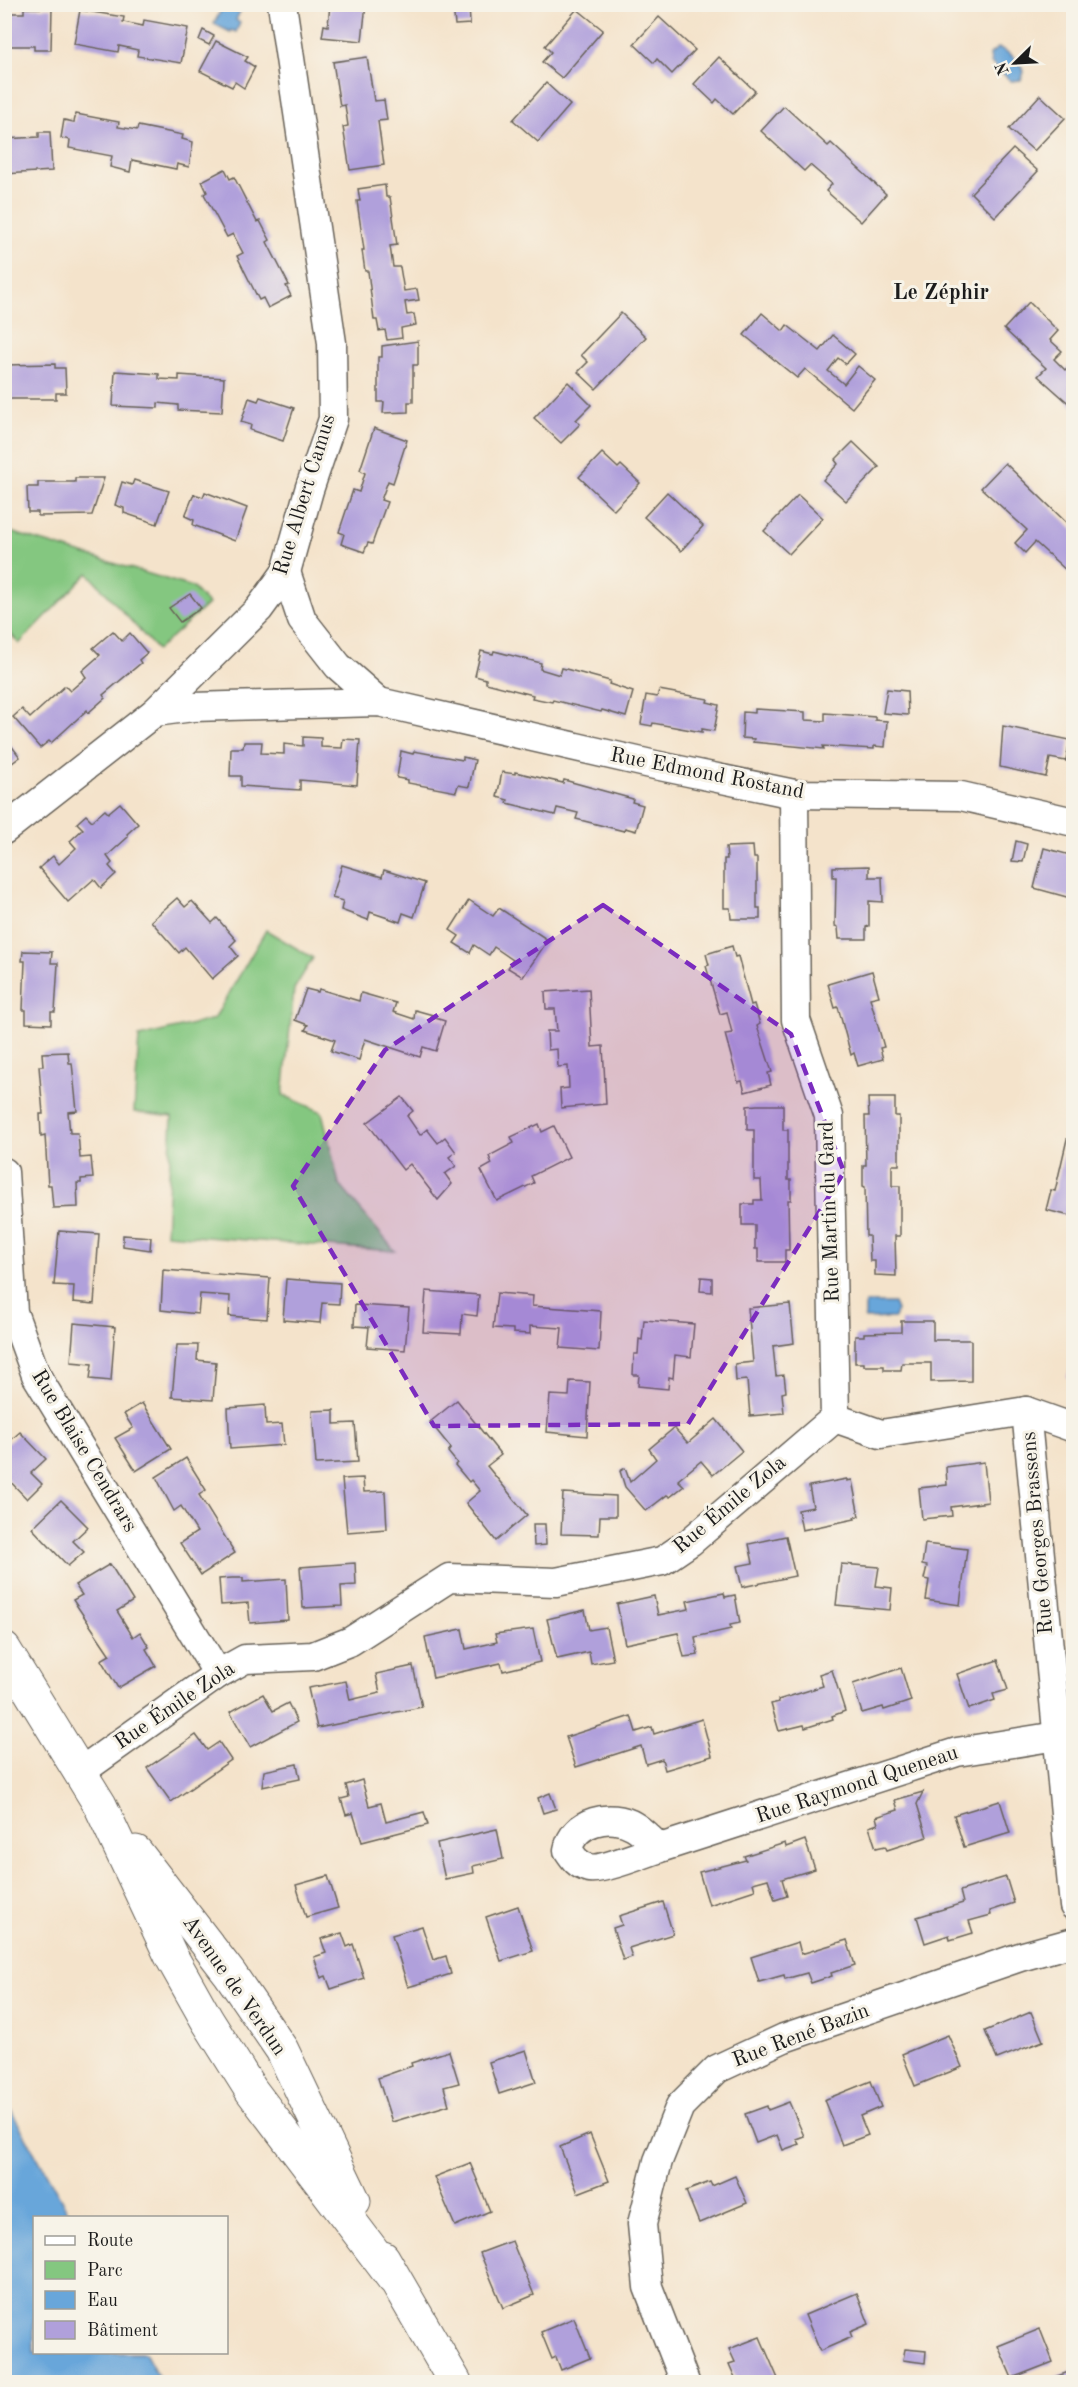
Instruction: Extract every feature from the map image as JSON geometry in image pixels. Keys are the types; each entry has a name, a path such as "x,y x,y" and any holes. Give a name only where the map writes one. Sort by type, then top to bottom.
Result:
{"main road":[{"name":"Avenue de Verdun","path":"4,1649 100,1805 171,1956 207,2020 251,2090 393,2278"},
{"name":"Avenue de Verdun","path":"100,1805 230,1974 282,2050 393,2278 455,2382"}],"street":[{"name":"Rue Albert Camus","path":"4,830 155,712 259,609 286,572 309,490 333,418 332,343 282,4"},
{"name":"Rue Edmond Rostand","path":"286,572 302,620 338,666 379,702"},
{"name":"Rue Edmond Rostand","path":"155,712 193,707 379,702 644,763 794,794 961,796 1074,822"},
{"name":"Rue Martin du Gard","path":"794,794 796,1020 829,1116 835,1418"},
{"name":"Rue Blaise Cendrars","path":"4,1172 13,1312 36,1375 218,1674"},
{"path":"835,1418 881,1434 1026,1411 1074,1428"},
{"name":"Rue Georges Brassens","path":"1026,1411 1074,1906"},
{"name":"Rue Émile Zola","path":"80,1772 218,1674 245,1659 313,1656 351,1641 450,1578 556,1582 662,1560 690,1542 812,1435 835,1418"},
{"name":"Rue Raymond Queneau","path":"660,1848 957,1752 1057,1736"},
{"name":"Rue René Bazin","path":"685,2382 648,2287 642,2224 658,2161 680,2106 717,2069 784,2038 1020,1957 1074,1942"}],"highlighted area":[{"path":"603,905 791,1034 844,1172 688,1424 434,1426 293,1186 385,1050"}],"green space":[{"path":"4,530 192,587 208,604 157,650 88,573 19,644 5,627"},
{"path":"266,930 313,958 294,989 283,1095 322,1112 339,1184 395,1251 166,1234 172,1117 134,1112 139,1037 214,1019"}],"water":[{"path":"224,4 243,5 236,20 240,23 236,32 231,30 230,32 214,24"},
{"path":"998,48 1014,57 1020,65 1024,72 1021,80 1011,81 991,63 990,54"},
{"path":"865,1303 894,1303 897,1310 894,1318 865,1319"},
{"path":"4,2098 70,2216 33,2216 33,2354 146,2354 161,2382 5,2382"}],"building":[{"path":"330,4 366,4 362,41 322,37 324,25 328,26"},
{"path":"469,4 470,24 455,25 453,6"},
{"path":"24,8 52,8 51,50 34,50 34,46 4,46 4,13 24,13"},
{"path":"577,9 603,30 562,78 542,62 551,52 545,46"},
{"path":"80,10 124,17 123,22 143,26 144,20 188,28 181,63 137,56 138,50 119,46 118,52 74,44"},
{"path":"659,17 695,50 672,74 657,59 654,63 634,44"},
{"path":"203,30 214,36 209,45 199,40"},
{"path":"216,41 248,57 245,61 255,67 244,88 235,82 232,87 200,71"},
{"path":"367,57 374,101 384,100 387,120 378,121 384,165 350,170 343,127 348,126 345,105 340,106 333,62"},
{"path":"719,57 755,91 733,114 717,99 714,103 694,84"},
{"path":"546,83 570,105 538,142 513,120"},
{"path":"1040,95 1065,118 1034,151 1009,129"},
{"path":"784,106 828,146 831,143 886,194 861,222 826,191 832,184 810,165 804,171 761,131"},
{"path":"76,114 119,122 118,127 137,130 138,126 183,135 182,139 193,142 189,167 177,164 176,169 132,160 130,172 110,167 112,156 69,148 70,140 61,138 64,120 74,122"},
{"path":"39,132 50,132 52,171 4,174 4,139 39,137"},
{"path":"1013,149 1038,171 995,217 971,193"},
{"path":"225,169 230,179 234,177 257,222 260,221 270,240 267,242 289,285 286,286 291,296 268,308 263,298 259,300 237,256 243,253 233,234 227,237 204,194 207,192 202,181"},
{"path":"385,185 386,197 390,197 397,245 390,246 393,267 400,267 404,291 417,289 419,300 405,302 407,315 414,314 416,325 401,328 402,338 387,340 385,330 379,331 377,320 374,320 368,271 365,271 362,250 364,250 357,201 360,201 358,189"},
{"path":"1029,302 1058,331 1050,340 1062,351 1054,359 1065,370 1074,361 1074,408 1038,376 1046,368 1004,329"},
{"path":"621,313 646,337 596,389 578,372 588,362 581,355"},
{"path":"762,313 783,331 787,325 820,351 833,335 855,354 846,364 838,358 828,371 844,384 858,366 875,380 852,408 805,369 797,378 744,335"},
{"path":"418,341 418,365 413,365 413,402 408,402 408,412 383,413 384,402 378,402 378,357 382,357 382,346"},
{"path":"55,364 55,368 65,368 66,393 56,393 56,399 4,399 4,365"},
{"path":"115,371 159,374 159,379 179,380 179,375 224,378 222,412 178,410 178,405 158,403 158,408 113,406"},
{"path":"568,382 591,405 576,420 580,424 561,443 534,418"},
{"path":"260,397 294,408 283,441 250,430 251,425 241,422 249,398 258,401"},
{"path":"374,428 407,440 393,483 388,481 381,500 387,502 372,544 368,543 364,552 341,544 344,534 339,532 353,490 359,492 365,473 360,470"},
{"path":"853,442 879,467 846,501 823,480 838,464 835,460"},
{"path":"602,453 618,468 621,465 640,483 614,510 579,477"},
{"path":"1005,463 1074,530 1074,565 1068,572 1035,542 1025,553 1015,543 1027,530 981,488"},
{"path":"75,478 104,478 92,515 38,516 38,512 28,512 27,487 38,487 38,482 75,482"},
{"path":"134,480 169,491 157,524 124,513 124,508 115,505 122,482 132,485"},
{"path":"205,492 247,508 235,541 193,525 194,520 185,516 194,494 203,497"},
{"path":"667,492 703,526 681,551 644,517"},
{"path":"798,495 823,518 789,554 764,531"},
{"path":"190,594 201,608 180,622 169,608"},
{"path":"113,631 122,641 130,633 147,653 139,660 141,663 103,695 105,698 88,713 87,710 51,743 49,741 40,748 13,717 22,709 30,718 65,686 70,691 86,677 82,671 100,655 93,648"},
{"path":"481,651 493,654 494,651 541,663 540,669 560,675 562,668 610,681 609,684 633,692 626,717 553,700 552,702 532,698 533,695 486,683 486,679 475,676"},
{"path":"887,689 907,691 908,715 883,713"},
{"path":"659,690 708,699 707,702 719,705 714,731 702,729 702,732 653,723 652,726 641,724 646,695 657,697"},
{"path":"755,709 805,712 805,720 825,721 825,713 875,717 875,720 887,721 885,747 874,746 874,749 823,746 824,749 753,742 754,739 742,738 743,712 755,713"},
{"path":"1003,726 1070,740 1066,761 1050,758 1046,777 1000,767"},
{"path":"303,737 321,738 321,747 342,748 343,739 360,740 357,785 300,780 300,790 241,786 241,776 230,776 231,748 243,748 244,742 262,742 261,753 284,754 284,744 303,746"},
{"path":"7,740 20,757 4,769 4,741"},
{"path":"401,751 475,760 469,787 458,785 456,792 408,783 408,780 397,778"},
{"path":"502,772 515,774 515,772 563,783 564,780 633,799 632,802 643,805 636,831 625,828 624,831 576,819 578,813 557,808 555,815 507,803 508,800 497,797"},
{"path":"120,803 138,824 127,834 128,837 107,856 112,863 109,866 116,874 101,888 94,879 68,902 39,868 53,856 59,864 76,848 70,841 83,829 77,823 86,815 92,821 105,810 108,813"},
{"path":"1016,841 1027,844 1023,862 1012,861"},
{"path":"753,846 754,858 757,858 757,908 760,908 760,919 731,919 730,908 724,908 726,847"},
{"path":"1044,848 1074,856 1074,899 1034,888"},
{"path":"342,865 382,877 384,870 425,883 414,917 403,913 400,922 370,912 368,920 341,910 343,901 332,898"},
{"path":"869,866 869,877 882,877 883,902 869,901 869,926 866,927 866,939 839,939 838,927 835,926 836,877 833,877 833,867"},
{"path":"177,898 185,907 192,901 212,923 217,918 236,940 230,946 238,956 212,979 185,947 179,953 151,921"},
{"path":"469,900 493,916 499,908 548,940 523,977 508,968 513,960 494,947 489,955 474,945 470,953 454,943 459,936 450,930"},
{"path":"732,946 735,957 738,956 751,1005 754,1004 760,1024 757,1026 772,1072 768,1073 771,1085 745,1092 742,1081 738,1082 725,1034 732,1033 727,1012 720,1014 706,966 709,965 706,954"},
{"path":"23,951 52,952 51,963 58,963 55,1012 51,1012 51,1024 26,1023 26,1010 23,1010 25,961 22,961"},
{"path":"872,971 879,996 870,998 884,1047 880,1048 883,1059 858,1066 854,1053 851,1055 838,1007 835,1008 828,984"},
{"path":"306,989 318,992 319,989 359,1001 361,993 396,1003 393,1012 414,1019 415,1010 433,1015 432,1017 445,1021 436,1051 423,1047 420,1057 365,1039 359,1060 331,1051 335,1040 305,1030 308,1025 295,1020"},
{"path":"589,989 592,1047 603,1046 606,1104 561,1108 560,1089 569,1088 568,1066 558,1067 557,1049 548,1050 547,1031 557,1031 555,1009 546,1009 545,992"},
{"path":"68,1052 69,1063 72,1063 77,1111 68,1112 70,1133 78,1133 80,1158 91,1157 93,1178 81,1179 81,1183 77,1183 78,1207 53,1208 51,1185 48,1185 45,1135 41,1136 40,1114 43,1114 39,1066 43,1066 42,1053"},
{"path":"402,1097 413,1111 407,1116 420,1135 427,1129 438,1143 445,1137 456,1152 449,1157 456,1166 445,1174 452,1184 438,1200 410,1164 403,1170 367,1123"},
{"path":"868,1098 895,1098 895,1116 899,1116 899,1165 892,1165 892,1186 900,1186 900,1236 895,1236 896,1276 875,1275 875,1261 870,1261 869,1236 866,1236 863,1165 866,1165 865,1116 869,1116"},
{"path":"783,1105 783,1130 788,1130 788,1180 791,1180 791,1200 788,1200 789,1250 785,1250 785,1262 758,1262 758,1249 755,1249 755,1225 742,1225 742,1204 754,1204 754,1200 762,1200 761,1180 754,1180 754,1130 747,1130 747,1106"},
{"path":"539,1124 542,1132 554,1126 569,1157 531,1176 534,1183 497,1201 481,1170 492,1164 489,1156 514,1143 511,1137"},
{"path":"1067,1139 1074,1141 1074,1217 1046,1210 1051,1190 1055,1191"},
{"path":"59,1231 99,1234 94,1304 73,1302 74,1286 54,1285"},
{"path":"123,1235 151,1237 150,1250 123,1246"},
{"path":"163,1270 270,1278 267,1319 229,1316 230,1296 200,1294 198,1314 161,1310"},
{"path":"701,1277 712,1278 712,1292 700,1291"},
{"path":"286,1279 340,1283 339,1304 322,1303 320,1323 283,1320"},
{"path":"426,1291 479,1295 477,1316 462,1314 461,1334 423,1332"},
{"path":"497,1293 533,1296 532,1306 601,1311 599,1351 560,1348 562,1328 530,1326 530,1334 513,1333 513,1329 493,1328"},
{"path":"790,1304 794,1343 773,1346 776,1376 784,1375 786,1392 782,1393 784,1413 750,1416 747,1380 736,1381 735,1364 753,1362 748,1308"},
{"path":"355,1305 409,1308 405,1350 367,1347 369,1327 354,1326"},
{"path":"644,1320 694,1324 691,1357 675,1355 673,1378 669,1377 668,1389 638,1386 639,1375 633,1375 634,1354 638,1354"},
{"path":"901,1321 933,1321 933,1340 971,1340 971,1381 931,1382 931,1363 902,1363 901,1370 884,1370 884,1366 864,1366 864,1363 855,1363 855,1336 864,1336 864,1333 901,1332"},
{"path":"74,1323 115,1327 111,1381 90,1379 92,1364 71,1362"},
{"path":"177,1345 198,1345 197,1360 216,1362 213,1400 172,1397"},
{"path":"1074,1360 1074,1379 1067,1377"},
{"path":"570,1381 590,1382 587,1436 547,1432 550,1395 569,1396"},
{"path":"457,1400 501,1455 487,1466 527,1515 496,1541 466,1503 480,1491 455,1465 457,1463 448,1452 451,1448 430,1422"},
{"path":"142,1403 171,1449 136,1471 115,1438 133,1428 124,1414"},
{"path":"265,1405 266,1425 282,1424 284,1445 230,1449 228,1408"},
{"path":"334,1410 334,1424 355,1423 358,1462 316,1464 312,1411"},
{"path":"716,1419 742,1451 713,1475 701,1461 678,1480 684,1486 670,1497 667,1495 646,1511 625,1487 620,1471 625,1468 630,1482 656,1459 649,1449 674,1428 688,1443"},
{"path":"20,1432 46,1459 31,1473 42,1484 27,1499 4,1475 4,1446"},
{"path":"186,1458 206,1490 199,1495 235,1553 201,1575 180,1543 197,1532 181,1506 174,1511 156,1477"},
{"path":"984,1462 988,1502 951,1507 952,1516 922,1519 919,1488 947,1485 946,1467"},
{"path":"363,1478 364,1492 385,1491 387,1529 347,1532 342,1479"},
{"path":"847,1479 847,1481 852,1480 859,1516 854,1517 855,1519 802,1530 798,1510 813,1507 809,1486"},
{"path":"563,1493 616,1496 616,1516 600,1516 599,1535 561,1534"},
{"path":"61,1500 88,1527 73,1541 84,1552 68,1566 32,1528"},
{"path":"533,1524 545,1524 546,1545 534,1546"},
{"path":"786,1536 795,1576 742,1587 737,1566 753,1563 749,1544"},
{"path":"925,1544 967,1549 960,1605 926,1600 929,1580 924,1579 927,1566 922,1565"},
{"path":"355,1563 356,1585 341,1586 342,1606 303,1608 300,1567"},
{"path":"110,1564 133,1601 117,1611 133,1637 140,1632 149,1647 146,1649 156,1666 118,1688 101,1660 110,1655 73,1600 82,1595 75,1585"},
{"path":"841,1564 879,1567 876,1586 892,1588 890,1610 836,1605"},
{"path":"243,1578 243,1582 286,1579 288,1620 250,1623 248,1603 221,1605 219,1579"},
{"path":"724,1593 725,1597 735,1595 740,1623 730,1625 731,1629 695,1637 698,1655 684,1657 678,1633 625,1644 617,1604 654,1596 658,1615 689,1609 687,1601"},
{"path":"585,1610 589,1630 606,1627 613,1660 591,1664 589,1652 557,1659 547,1619"},
{"path":"462,1629 466,1649 497,1642 495,1634 533,1629 540,1662 503,1671 501,1663 433,1678 425,1637"},
{"path":"998,1660 1008,1690 993,1694 995,1700 969,1709 957,1674"},
{"path":"413,1666 422,1707 317,1728 308,1688 346,1681 350,1700 380,1693 376,1674"},
{"path":"901,1668 911,1701 884,1710 883,1707 862,1713 853,1684"},
{"path":"832,1670 845,1711 832,1716 833,1719 805,1728 804,1725 779,1731 771,1704 823,1686 819,1674"},
{"path":"263,1694 273,1711 288,1703 297,1722 250,1747 230,1712"},
{"path":"631,1716 636,1732 652,1727 654,1734 702,1719 712,1756 665,1770 662,1759 646,1764 641,1746 576,1767 566,1737"},
{"path":"196,1735 207,1750 219,1742 231,1760 171,1802 147,1768"},
{"path":"297,1764 300,1779 262,1787 264,1771"},
{"path":"362,1780 369,1806 381,1803 386,1822 424,1812 428,1825 362,1842 353,1813 346,1815 341,1799 349,1797 346,1785"},
{"path":"923,1792 917,1804 927,1837 887,1850 885,1846 876,1848 869,1827 878,1824 876,1817 898,1810 895,1800"},
{"path":"550,1793 556,1809 543,1813 538,1798"},
{"path":"1000,1801 1010,1833 964,1847 954,1815"},
{"path":"497,1829 503,1859 473,1866 474,1873 445,1879 437,1843"},
{"path":"805,1840 815,1869 782,1879 787,1896 775,1900 768,1879 753,1883 755,1890 709,1905 699,1872 746,1860 744,1856 785,1843 786,1847"},
{"path":"328,1876 338,1908 306,1917 296,1885"},
{"path":"1006,1877 1014,1903 990,1911 991,1915 969,1921 973,1933 950,1940 949,1935 925,1943 917,1917 963,1903 960,1891"},
{"path":"663,1902 673,1934 629,1948 632,1957 623,1960 613,1928 622,1925 619,1916"},
{"path":"518,1906 533,1951 501,1961 486,1917"},
{"path":"422,1926 433,1960 446,1956 451,1974 408,1987 392,1935"},
{"path":"342,1933 347,1947 353,1944 364,1978 331,1989 326,1976 321,1978 314,1957 326,1953 321,1939"},
{"path":"847,1940 855,1965 831,1973 832,1976 811,1983 807,1973 785,1979 784,1975 759,1982 751,1957 798,1942 801,1954"},
{"path":"1031,2012 1043,2041 997,2059 985,2031"},
{"path":"948,2035 962,2067 915,2086 902,2054"},
{"path":"526,2050 536,2082 499,2094 489,2062"},
{"path":"449,2051 459,2083 444,2087 449,2105 392,2122 378,2078 412,2066 411,2063"},
{"path":"871,2081 881,2107 860,2116 868,2135 842,2145 824,2100"},
{"path":"789,2102 804,2136 796,2139 799,2144 783,2150 777,2135 756,2143 745,2114 767,2106 768,2110"},
{"path":"590,2134 609,2181 578,2193 560,2147"},
{"path":"470,2163 490,2211 455,2226 434,2177"},
{"path":"735,2176 747,2203 699,2223 686,2191 710,2182 712,2186"},
{"path":"512,2241 534,2295 503,2308 480,2253"},
{"path":"857,2293 869,2324 850,2332 852,2337 820,2351 805,2315"},
{"path":"574,2318 590,2358 561,2370 556,2357 552,2359 541,2332"},
{"path":"1040,2329 1053,2362 1012,2378 998,2346"},
{"path":"760,2337 779,2381 737,2382 729,2364 735,2362 729,2349"},
{"path":"905,2349 926,2351 925,2363 903,2360"},
{"path":"1074,2370 1074,2377 1054,2382 1052,2378"}],"district":[{"name":"Le Zéphir","path":"941,293"}]}
